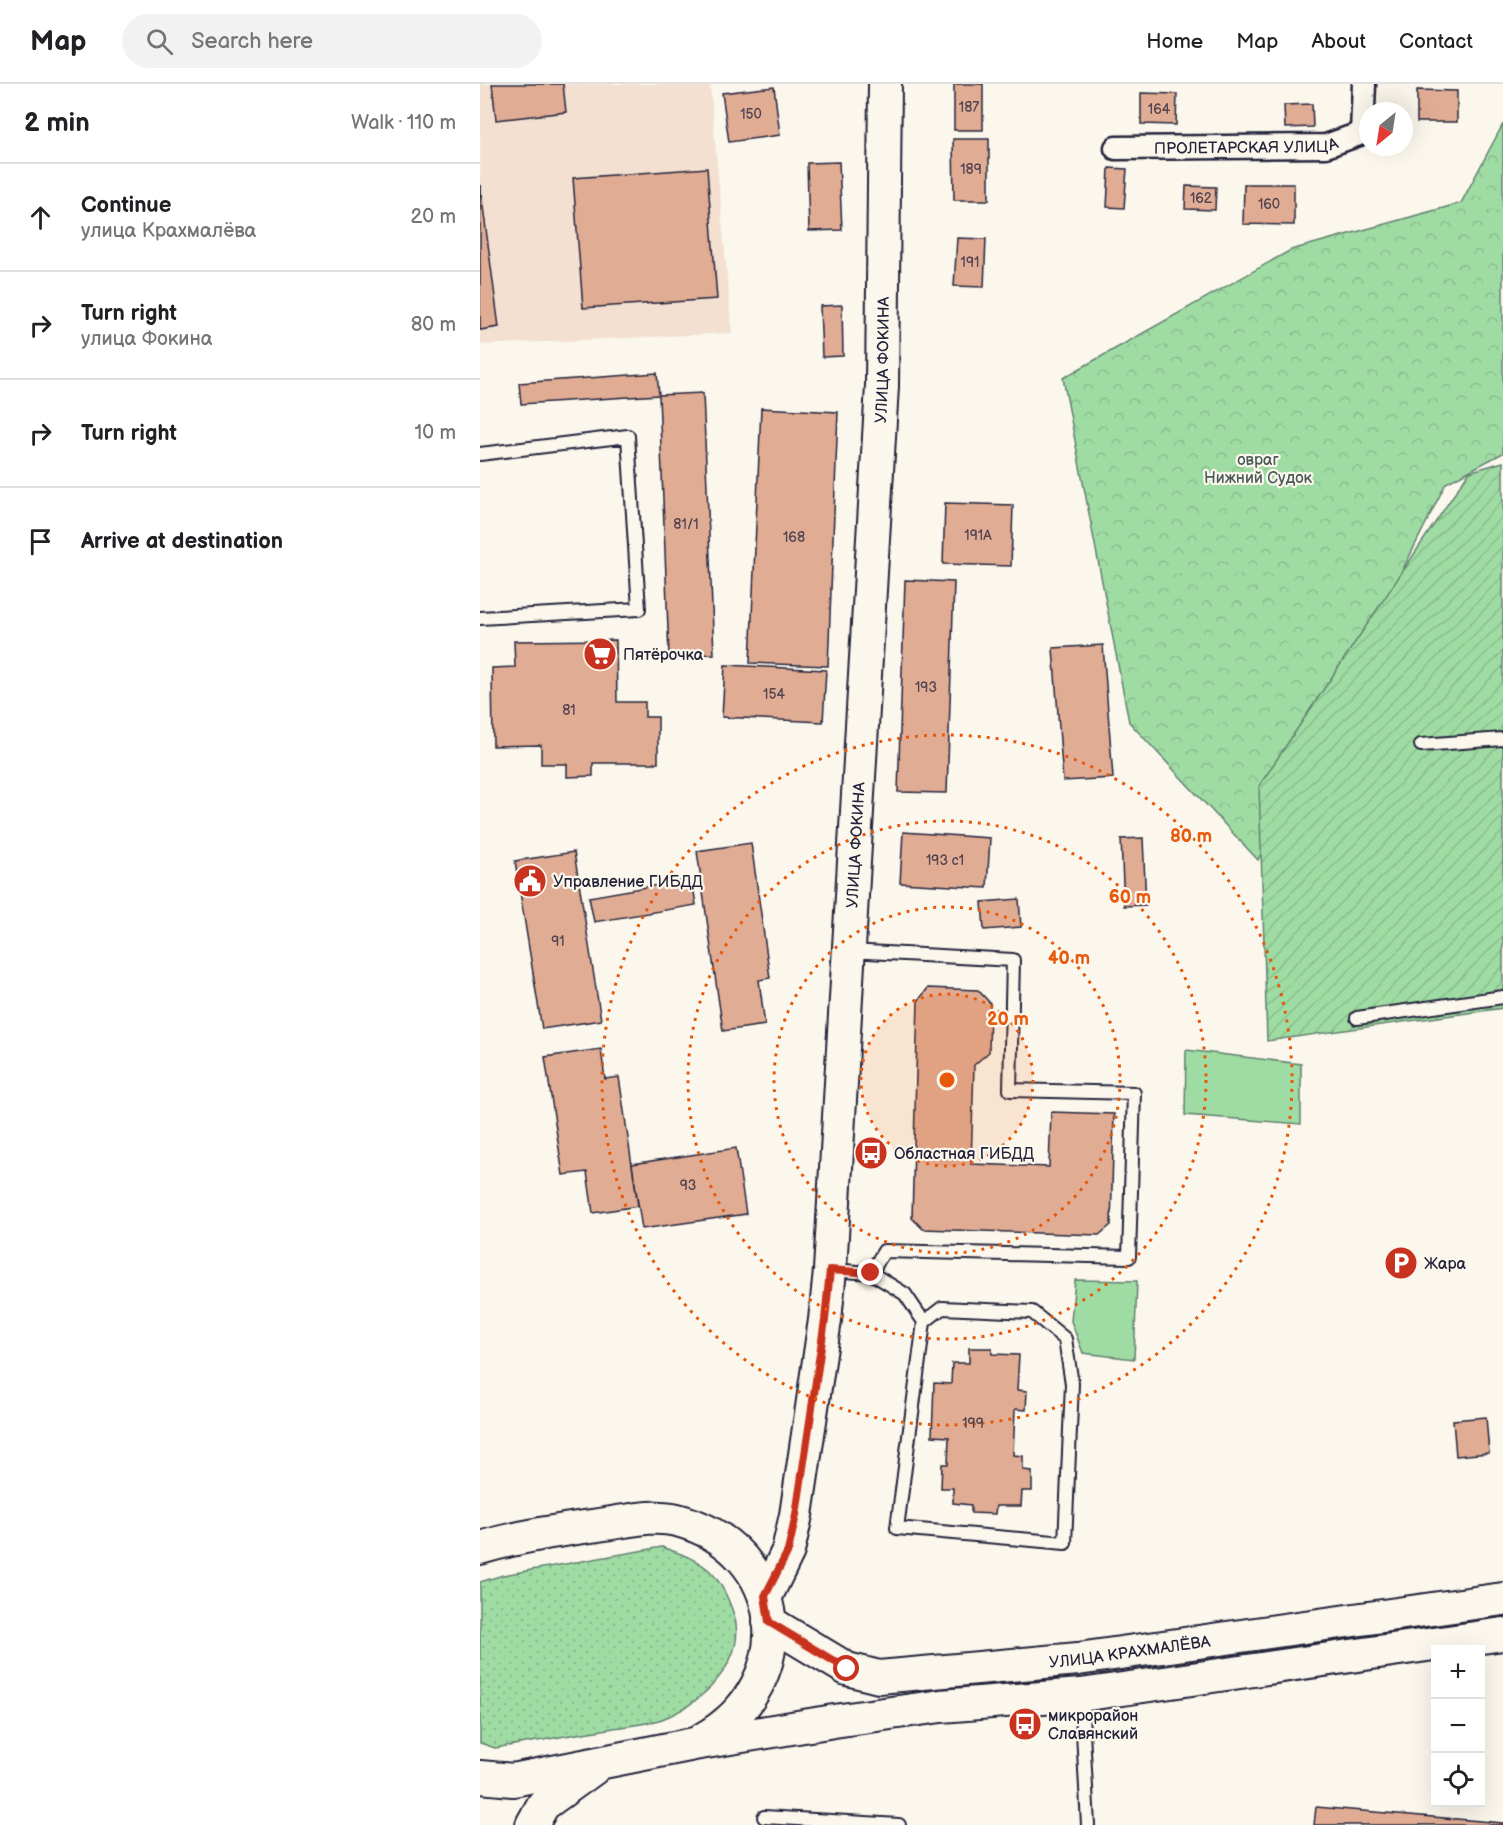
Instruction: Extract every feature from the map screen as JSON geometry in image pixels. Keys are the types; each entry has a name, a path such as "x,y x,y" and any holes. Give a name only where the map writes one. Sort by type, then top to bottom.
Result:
{"main road":[{"name":"УЛИЦА ФОКИНА","path":"767,1609 788,1551 796,1515 825,1320 830,1270 882,386 885,84"},
{"path":"480,1548 532,1534 653,1517 676,1520 708,1532 731,1548 753,1573 767,1609 770,1655 755,1692 741,1712 722,1728 694,1744"},
{"name":"УЛИЦА КРАХМАЛЁВА","path":"767,1609 847,1669 879,1677 1078,1659 1503,1599"},
{"path":"480,1777 513,1780 694,1744 941,1706 1081,1695 1503,1634"},
{"path":"532,1825 543,1805 601,1763"}],"street":[{"name":"ПРОЛЕТАРСКАЯ УЛИЦА","path":"1116,148 1326,146 1362,133 1364,84"}],"lane":[{"path":"480,454 628,436 639,609 480,618"},
{"path":"1421,745 1503,739"},
{"path":"849,951 1013,960 1010,1090 1134,1093 1129,1257 884,1251 871,1273"},
{"path":"1357,1018 1503,997"},
{"path":"830,1270 871,1273 905,1294 924,1322 897,1528 1065,1543 1072,1384 1065,1339 1032,1312 942,1308 924,1322"},
{"path":"1081,1695 1088,1825"},
{"path":"764,1817 899,1825"}],"shaded area":[{"path":"480,84 710,84 732,333 480,345"}],"green space":[{"name":"овраг Нижний Судок","path":"1503,124 1503,453 1446,483 1258,860 1129,722 1063,378 1291,250 1461,203"},
{"path":"1503,462 1503,1008 1267,1041 1259,786 1469,472"},
{"path":"1186,1050 1301,1064 1301,1124 1185,1115"},
{"path":"1075,1280 1137,1281 1134,1359 1083,1353 1071,1321"},
{"path":"662,1547 700,1563 708,1570 722,1588 734,1615 737,1632 734,1648 728,1664 706,1692 677,1712 642,1724 495,1748 480,1743 480,1582 503,1575"}],"building":[{"path":"492,84 563,84 566,112 496,120"},
{"path":"954,84 983,84 983,130 954,130"},
{"path":"774,87 780,135 729,142 722,93"},
{"path":"1417,90 1457,91 1457,122 1417,122"},
{"path":"1141,93 1177,94 1176,125 1141,124"},
{"path":"1312,104 1313,127 1285,128 1284,105"},
{"path":"953,139 989,139 989,200 954,200"},
{"path":"839,162 842,230 809,231 807,163"},
{"path":"707,168 717,299 583,308 573,178"},
{"path":"1109,168 1127,169 1124,208 1107,207"},
{"path":"480,184 499,327 480,330"},
{"path":"1244,184 1294,184 1294,225 1243,224"},
{"path":"1186,186 1216,187 1215,210 1185,209"},
{"path":"957,238 986,239 984,287 954,286"},
{"path":"842,305 843,356 822,357 820,306"},
{"path":"657,373 659,395 521,404 519,383"},
{"path":"703,393 714,654 669,656 659,395"},
{"path":"761,408 838,412 828,666 750,663"},
{"path":"945,503 1013,505 1011,566 943,564"},
{"path":"905,580 954,582 947,793 898,792"},
{"path":"616,640 617,702 645,702 645,717 658,717 658,763 593,763 593,776 567,777 567,764 541,764 541,745 493,746 492,668 515,667 514,641"},
{"path":"1103,645 1113,778 1063,781 1053,648"},
{"path":"725,665 826,670 823,722 722,717"},
{"path":"903,832 990,838 987,888 900,883"},
{"path":"1143,838 1146,905 1124,906 1121,839"},
{"path":"751,843 770,978 759,980 765,1025 723,1031 697,851"},
{"path":"574,852 601,1020 542,1029 515,861"},
{"path":"692,879 696,905 594,922 589,897"},
{"path":"1019,899 1021,927 984,930 982,902"},
{"path":"928,988 978,990 990,1003 989,1052 974,1065 971,1164 1049,1167 1051,1112 1114,1114 1111,1225 1099,1235 923,1229 912,1218 918,1001"},
{"path":"601,1049 605,1079 619,1077 638,1206 593,1213 587,1172 563,1175 545,1057"},
{"path":"736,1148 746,1214 642,1229 632,1164"},
{"path":"969,1348 992,1348 992,1354 1019,1355 1017,1390 1027,1391 1026,1410 1015,1409 1013,1455 1023,1456 1023,1470 1032,1471 1032,1491 1022,1491 1021,1506 996,1506 995,1514 971,1513 971,1505 953,1503 953,1488 941,1488 942,1464 948,1464 949,1437 932,1436 934,1383 951,1384 952,1363 969,1363"},
{"path":"1486,1417 1489,1453 1456,1456 1453,1420"},
{"path":"1316,1807 1503,1823 1503,1825 1314,1825"}],"place":[{"name":"Пятёрочка","path":"600,654"},
{"name":"Управление ГИБДД","path":"530,881"},
{"name":"Областная ГИБДД","path":"871,1153"},
{"name":"Жара","path":"1401,1263"},
{"name":"микрорайон Славянский","path":"1025,1724"}],"route":[{"path":"847,1669 769,1622 765,1596 788,1551 796,1515 825,1320 830,1270 871,1273"}]}
